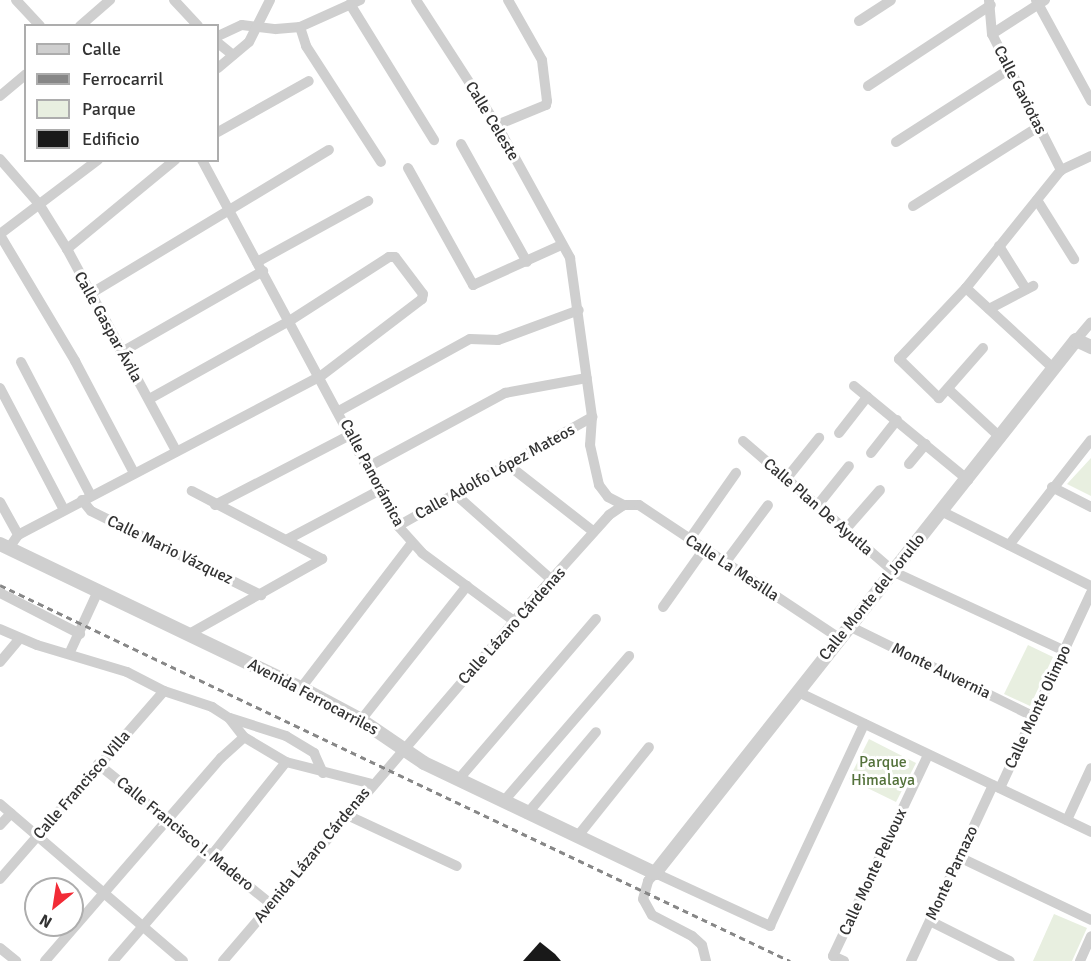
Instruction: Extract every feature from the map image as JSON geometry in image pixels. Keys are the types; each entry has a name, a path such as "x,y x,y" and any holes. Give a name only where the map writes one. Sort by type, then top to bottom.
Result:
{"street":[{"path":"16,0 38,24"},
{"path":"85,24 110,0"},
{"path":"174,0 196,24"},
{"path":"219,67 249,42 270,0"},
{"name":"Calle Celeste","path":"416,0 497,125 561,246 570,258 592,417 590,445 599,485 624,505"},
{"path":"497,125 546,105 542,60 508,0"},
{"path":"859,21 891,0"},
{"path":"219,36 242,25 256,28 300,27 355,2 434,140"},
{"path":"868,86 990,2 993,34"},
{"path":"1039,2 1091,101"},
{"name":"Calle Gaviotas","path":"1039,2 993,34 1008,70 1062,170"},
{"path":"300,27 306,46 381,162"},
{"path":"219,44 233,55"},
{"path":"896,142 1008,70"},
{"path":"0,96 24,76"},
{"path":"219,131 309,81"},
{"path":"913,206 1038,127"},
{"path":"461,144 527,262"},
{"path":"90,294 228,208 329,150"},
{"path":"982,348 948,389 936,398 899,359 966,288 1062,170 1091,157"},
{"name":"Calle Gaspar Ávila","path":"0,159 39,204 67,249 120,353 149,399 176,451"},
{"path":"96,162 0,234 75,361 134,473"},
{"path":"67,249 173,162"},
{"name":"Calle Panorámica","path":"203,162 291,320 399,526 411,544 514,621"},
{"path":"408,168 474,285 561,246"},
{"path":"1037,200 1074,259"},
{"path":"120,353 368,201"},
{"path":"989,309 1030,287 999,246"},
{"path":"4,546 18,535 64,510 321,376 422,299 423,294 395,257 389,257 291,320 149,399"},
{"path":"966,288 1054,369"},
{"path":"339,411 470,339 498,340 579,310"},
{"name":"Calle Monte del Jorullo","path":"654,873 839,638 968,480 1091,322"},
{"path":"1076,340 1091,347"},
{"name":"Calle Mario Vázquez","path":"21,362 87,498 91,511 261,595"},
{"path":"368,467 505,393 587,378"},
{"path":"854,386 968,480"},
{"path":"0,388 64,510"},
{"path":"948,389 1001,438"},
{"path":"839,433 867,397"},
{"name":"Calle Adolfo López Mateos","path":"399,526 592,417"},
{"path":"871,453 897,420"},
{"path":"215,505 352,434"},
{"path":"786,479 819,438"},
{"path":"1009,545 1052,487 1091,440"},
{"name":"Calle Plan De Ayutla","path":"743,441 894,572 1065,651"},
{"path":"909,464 926,444"},
{"path":"507,464 594,532"},
{"path":"817,506 849,466"},
{"path":"689,540 736,473"},
{"path":"1052,487 1091,507"},
{"path":"288,539 380,490"},
{"path":"845,530 880,490"},
{"path":"189,634 321,562 320,555 215,505 192,491"},
{"path":"455,494 553,581"},
{"path":"0,502 18,535"},
{"name":"Calle Lázaro Cárdenas","path":"403,750 609,515 624,505"},
{"name":"Calle La Mesilla","path":"624,505 639,506 839,638"},
{"path":"725,563 768,505"},
{"path":"941,511 1091,586"},
{"path":"301,688 411,544"},
{"name":"Avenida Ferrocarriles","path":"4,546 301,688 361,720 403,750 458,780 654,873"},
{"path":"663,607 704,549"},
{"path":"361,720 467,586"},
{"path":"70,652 98,591"},
{"path":"0,593 80,634"},
{"name":"Calle Monte Olimpo","path":"996,786 1034,716 1091,593"},
{"path":"458,780 596,619"},
{"name":"Monte Auvernia","path":"849,626 1034,716"},
{"path":"0,629 19,639 70,652 127,672 164,691 212,707 229,718 286,736 314,753 323,773"},
{"path":"0,662 19,639"},
{"path":"503,802 629,656"},
{"name":"Calle Francisco Villa","path":"0,879 164,691"},
{"path":"798,692 1091,832"},
{"path":"229,718 244,737 286,762 372,784"},
{"path":"706,961 702,945 661,922 646,907 644,891 654,873 770,926 864,724"},
{"path":"528,814 596,732"},
{"path":"45,961 221,758 244,737"},
{"path":"577,837 649,747"},
{"name":"Avenida Lázaro Cárdenas","path":"223,961 403,750"},
{"name":"Calle Monte Pelvoux","path":"844,961 833,956 928,755"},
{"path":"113,961 209,854 286,762"},
{"name":"Calle Francisco I. Madero","path":"98,764 271,904"},
{"path":"1067,820 1091,768"},
{"name":"Monte Parnazo","path":"911,961 959,857 996,786"},
{"path":"0,804 183,961"},
{"path":"0,825 10,813"},
{"path":"348,815 457,866"},
{"path":"959,857 1091,920"},
{"path":"930,921 1010,961"},
{"path":"1080,961 1091,936"},
{"path":"0,948 16,961"}],"green space":[{"path":"1091,458 1091,496 1067,484"},
{"path":"1028,645 1053,657 1030,706 1004,694"},
{"name":"Parque Himalaya","path":"869,739 916,763 896,802 849,779"},
{"path":"1054,914 1087,928 1072,961 1033,961"}],"building":[{"path":"540,942 555,954 561,961 523,961"}],"railway":[{"path":"0,585 790,961"}]}
